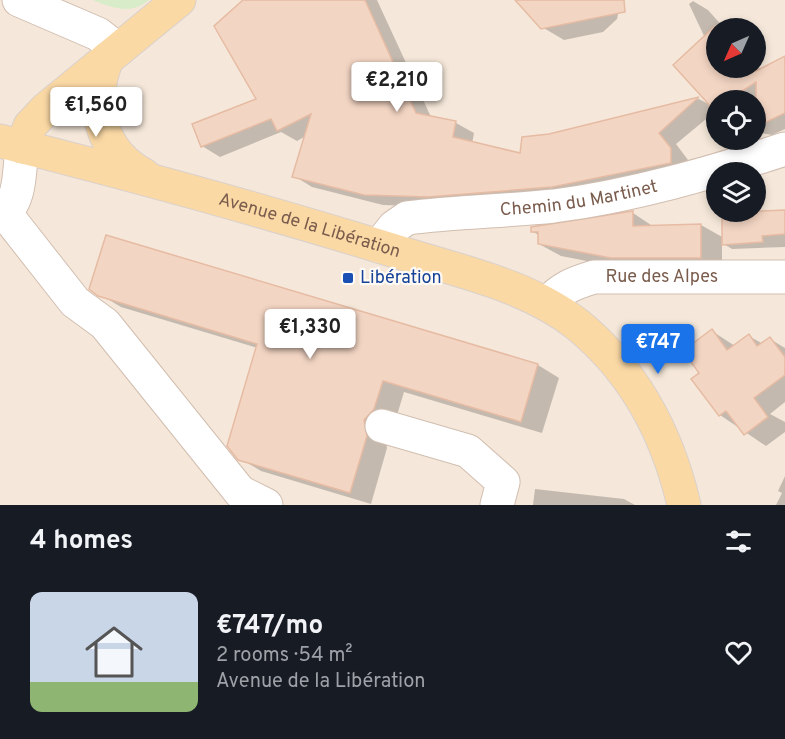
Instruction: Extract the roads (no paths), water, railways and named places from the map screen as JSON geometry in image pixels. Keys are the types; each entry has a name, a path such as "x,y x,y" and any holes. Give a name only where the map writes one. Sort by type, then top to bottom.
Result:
{"main road":[{"path":"11,144 37,117 179,0"},
{"path":"112,55 100,80 97,101 104,132 121,158 137,172 156,181"},
{"name":"Avenue de la Libération","path":"11,144 156,181 379,246 507,287 547,304 578,325 598,344 642,396 669,453 684,505"}],"street":[{"path":"19,0 98,34 112,55"},
{"path":"11,144 17,188 13,202 3,215 75,302 105,324 240,492 266,505"},
{"name":"Chemin du Martinet","path":"379,246 394,227 407,218 553,206 598,199 733,166 785,148"},
{"name":"Rue des Alpes","path":"547,304 558,292 572,283 594,277 785,277"},
{"path":"382,426 468,451 504,482 497,505"}],"place":[{"name":"Libération","path":"348,278"}]}
